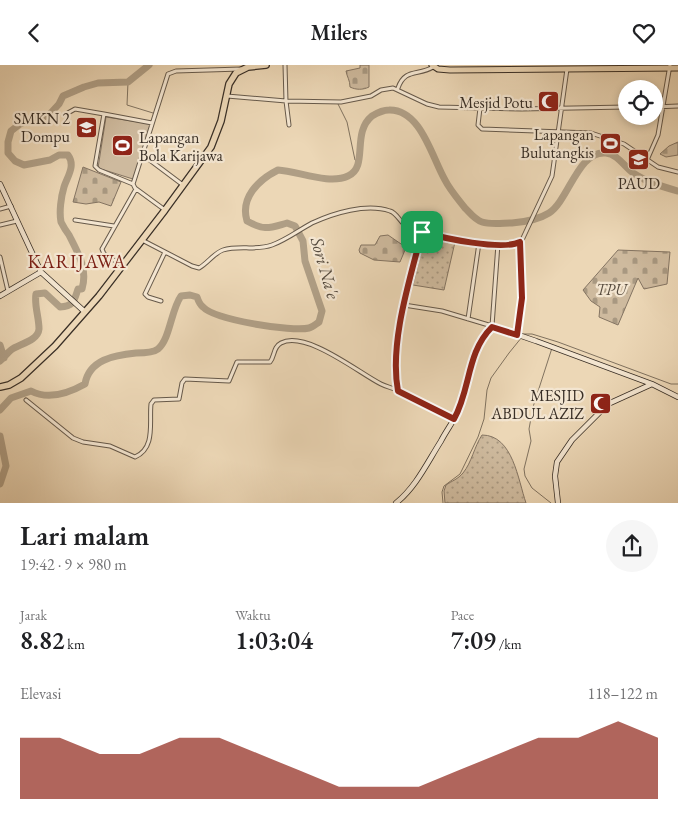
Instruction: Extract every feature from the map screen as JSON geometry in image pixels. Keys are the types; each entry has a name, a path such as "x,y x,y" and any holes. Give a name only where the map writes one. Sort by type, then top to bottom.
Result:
{"highway":[{"path":"0,387 16,381 36,364 85,312 165,210 211,147 221,121 229,84 234,76 242,69 266,65"}],"main road":[{"path":"433,66 450,71 543,70 567,67 670,67 678,69"},
{"path":"0,184 12,206 41,272 85,312"},
{"path":"0,296 41,272"},
{"path":"396,503 415,483 454,419 470,365 482,338 492,327 652,384 678,397"},
{"path":"558,503 555,476 557,463 572,440 608,404 652,384"}],"street":[{"path":"285,65 289,125"},
{"path":"398,89 400,81 405,76 425,71 433,66"},
{"path":"232,67 234,76"},
{"path":"133,184 144,155 152,123 169,73 232,67 242,69"},
{"path":"517,335 522,298 520,242 537,206 546,192 552,176 567,67"},
{"path":"670,67 663,107 678,107"},
{"path":"226,96 286,101 341,102 371,96 389,87 398,89 434,107 618,107"},
{"path":"480,108 478,125 482,129 585,132 612,139 631,147 658,167 678,172"},
{"path":"66,115 75,109 152,123"},
{"path":"104,114 95,166 133,184 136,189 165,210"},
{"path":"647,160 658,135 660,125"},
{"path":"144,155 184,185"},
{"path":"122,265 102,252 114,226 136,189"},
{"path":"0,209 12,206"},
{"path":"141,240 198,268 221,250 262,248 280,242 312,223 332,216 357,209 382,209 393,212 404,225 457,241 512,245 520,242"},
{"path":"75,220 114,226"},
{"path":"0,225 18,221"},
{"path":"398,391 396,376 398,343 404,305 422,232"},
{"path":"468,319 480,243"},
{"path":"404,305 437,309 492,327 498,244"},
{"path":"161,301 146,295 165,252"},
{"path":"0,257 8,292"},
{"path":"26,400 73,439 110,446 135,457 142,452 150,441 151,404 154,400 178,399 185,379 229,381 237,363 270,362 277,346 285,341 294,340 311,345 380,383 454,419"}],"green space":[{"path":"360,65 369,65 369,87 364,89 350,87 346,71 360,68"},
{"name":"Lapangan Bola Karijawa","path":"106,117 151,124 136,180 98,168"},
{"path":"678,142 678,155 666,157 660,154 669,146"},
{"path":"83,167 121,182 111,206 99,202 86,204 73,202"},
{"path":"388,235 404,246 405,250 400,262 374,260 360,253 361,245 375,245 380,236"},
{"path":"425,236 455,242 444,290 413,285"},
{"name":"TPU","path":"618,250 670,252 667,284 644,289 638,278 618,325 599,317 600,307 591,301 583,290"},
{"path":"482,435 492,437 501,442 507,450 517,471 526,503 445,503 444,491 446,485 463,473"}],"waterway":[{"path":"0,361 11,350 32,339 38,333 36,294 45,293 60,307 65,306 73,302 78,289 82,289 84,282 81,261 60,218 61,200 71,167 70,159 68,155 59,155 50,160 24,165 15,161 8,153 11,131 33,118 48,116 59,104 63,96 98,83 128,82 149,65"},
{"path":"128,82 127,105 153,113"},
{"path":"338,104 347,122 355,160 359,162"},
{"name":"Sori Na'e","path":"0,410 11,398 31,391 38,394 51,395 65,393 79,387 85,384 87,376 97,364 111,357 148,353 158,349 168,332 181,296 190,295 197,297 202,306 210,312 254,324 300,329 310,328 319,322 322,311 305,261 303,241 295,226 287,223 267,228 247,221 246,205 248,197 258,184 278,170 332,179 348,176 354,172 358,165 362,131 366,123 372,116 382,111 400,112 409,117 424,136 449,187 465,208 477,220 482,222 493,224 521,222 536,219 549,213 556,207 581,167 596,154 610,154 638,176 655,184 678,191"},
{"path":"524,334 532,334 558,342 671,384 678,384"},
{"path":"443,503 442,492 444,486 460,474 478,437 484,419 487,390 491,378 522,337"},
{"path":"0,345 4,358"},
{"path":"551,503 532,488 525,476 524,469 531,441 529,429 533,407 552,348"},
{"name":"Sori Na'e","path":"0,436 6,466 0,484"}],"place":[{"name":"Mesjid Potu","path":"549,102"},
{"name":"SMKN 2 Dompu","path":"86,127"},
{"name":"Lapangan Bulutangkis","path":"610,143"},
{"name":"Lapangan Bola Karijawa","path":"123,146"},
{"name":"PAUD","path":"639,159"},
{"name":"MESJID ABDUL AZIZ","path":"600,404"}],"district":[{"name":"KARIJAWA","path":"77,261"}],"route":[{"path":"422,232 457,241 512,245 520,242 522,298 517,335 492,327 482,338 470,365 465,388 454,419 398,391 396,376 400,327 422,232"}]}
